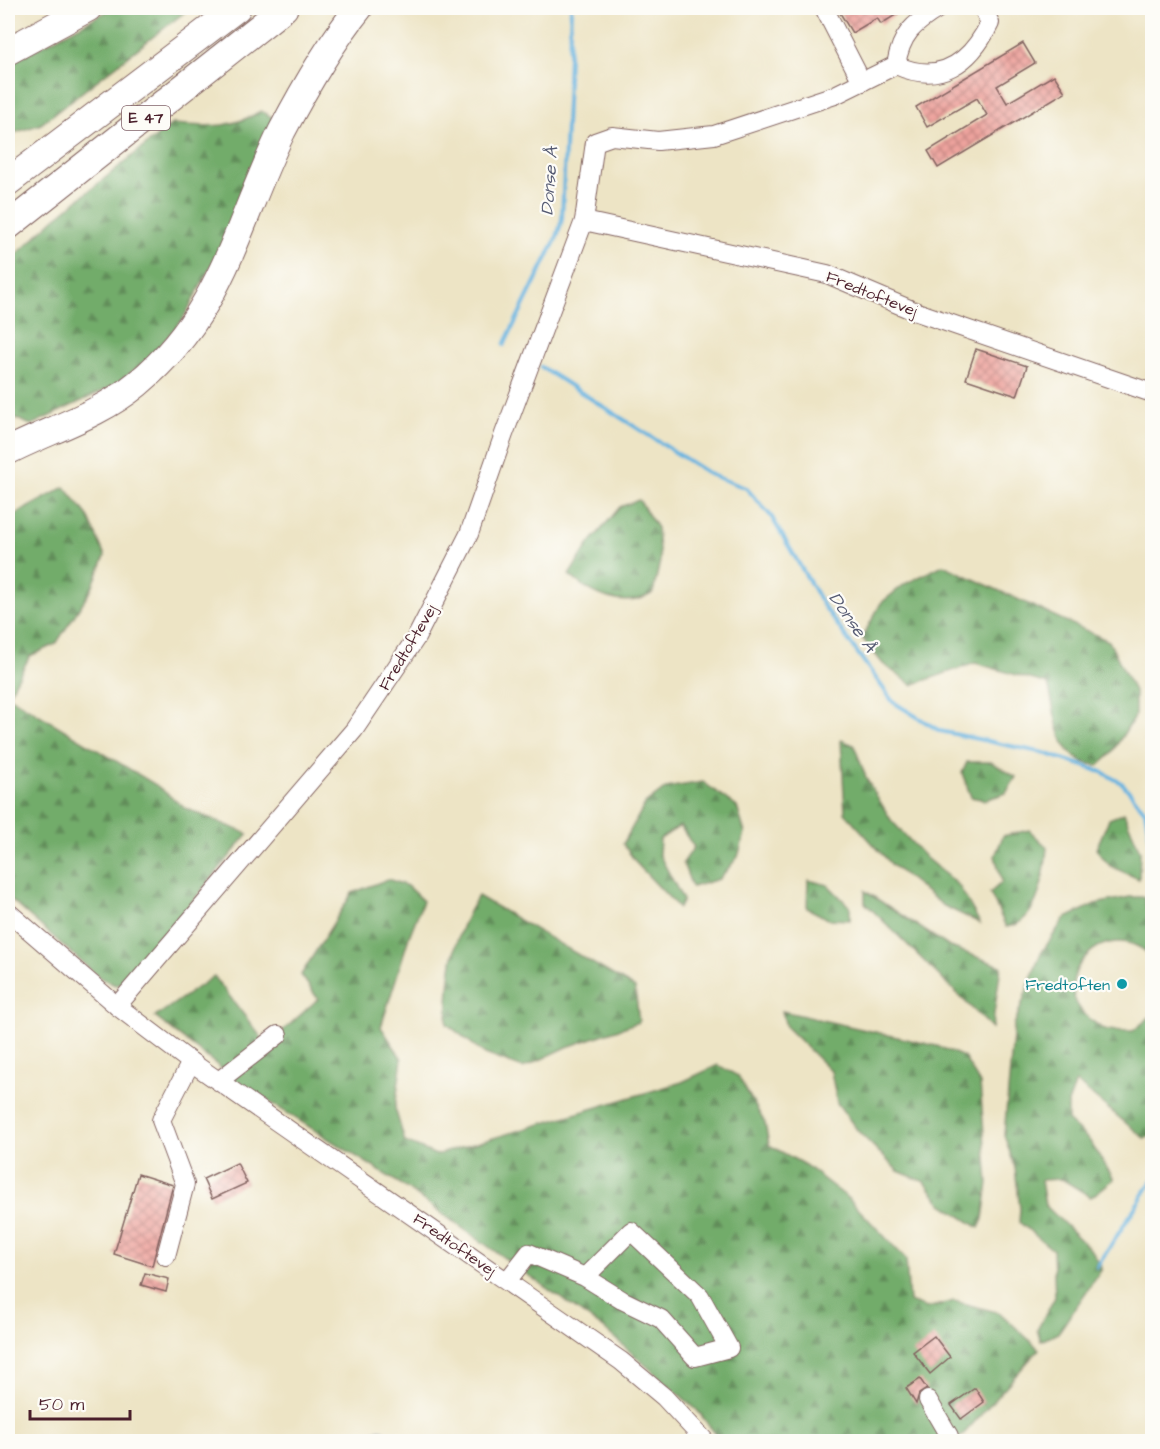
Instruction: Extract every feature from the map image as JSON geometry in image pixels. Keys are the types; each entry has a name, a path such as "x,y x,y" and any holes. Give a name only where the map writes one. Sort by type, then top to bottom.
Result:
{"highway":[{"path":"8,51 88,8"},
{"name":"E 47","path":"8,182 237,8"},
{"name":"E 47","path":"8,226 284,8"},
{"path":"8,451 74,423 105,406 143,379 186,335 226,268 282,132 340,31 359,8"}],"street":[{"path":"824,8 862,82"},
{"path":"939,8 910,29 899,46 896,65 915,74 930,75 951,67 983,38 990,23 984,8"},
{"name":"Fredtoftevej","path":"117,1006 354,730 416,638 470,534 507,423 584,221 595,142 612,136 658,141 714,135 835,95 896,65"},
{"name":"Fredtoftevej","path":"584,221 827,274 914,311 1152,393"},
{"name":"Fredtoftevej","path":"8,912 117,1006 192,1062 621,1361 664,1397 706,1442"},
{"path":"220,1080 278,1035"},
{"path":"166,1256 185,1184 161,1120 192,1062"},
{"path":"507,1281 529,1253 585,1277 622,1300 661,1319 695,1357 729,1348 700,1296 631,1231 585,1277"},
{"path":"928,1400 949,1436 941,1442"}],"green space":[{"path":"113,8 190,8 41,124 8,135 8,64"},
{"path":"261,111 275,119 246,200 183,319 148,360 113,386 31,425 8,415 8,265 11,260 54,219 172,124 207,126 228,124"},
{"path":"65,487 88,516 105,556 91,590 56,644 30,656 8,696 8,536 14,515"},
{"path":"639,500 657,528 660,561 653,593 631,601 609,598 588,589 569,575 589,544 620,507"},
{"path":"943,565 1109,641 1135,693 1135,716 1111,754 1099,765 1085,763 1066,747 1057,723 1048,684 975,663 912,685 883,664 862,638 881,603 905,584"},
{"path":"8,696 156,785 185,808 248,834 125,983 115,985 99,977 8,897"},
{"path":"841,740 854,745 867,780 891,820 926,858 959,886 980,923 944,906 892,865 845,813"},
{"path":"967,762 991,762 1016,777 1006,793 985,800 971,797 962,773"},
{"path":"703,782 737,807 745,833 738,857 719,879 692,887 683,863 694,847 680,826 660,839 659,854 683,900 679,908 638,865 623,844 645,804 666,788"},
{"path":"1124,813 1140,851 1139,879 1110,866 1096,849 1109,819"},
{"path":"1029,830 1047,847 1042,883 1033,907 1026,917 1017,924 1006,927 990,893 1002,882 995,856 1003,836"},
{"path":"388,879 407,886 423,901 409,937 381,1027 402,1059 395,1108 405,1142 436,1155 682,1082 718,1065 738,1076 765,1123 769,1145 805,1165 848,1198 906,1259 909,1302 927,1308 954,1301 1000,1313 1039,1349 962,1436 953,1441 721,1441 697,1410 604,1329 399,1183 244,1086 155,1017 214,976 267,1045 318,999 301,975 352,893"},
{"path":"808,880 828,885 850,907 850,920 828,919 807,908"},
{"path":"865,891 948,946 1001,966 992,1028 865,903"},
{"path":"478,896 635,988 639,1022 567,1047 523,1068 485,1054 447,1024 450,973 456,943"},
{"path":"1130,897 1144,897 1152,932 1152,957 1134,945 1116,942 1099,947 1085,957 1076,971 1073,987 1077,1004 1090,1019 1103,1028 1133,1031 1152,1015 1152,1136 1144,1138 1076,1082 1068,1103 1068,1121 1089,1140 1114,1179 1091,1197 1062,1179 1041,1180 1045,1205 1093,1252 1102,1269 1058,1333 1041,1341 1037,1330 1055,1297 1053,1250 1019,1222 1020,1209 1015,1168 1004,1135 1014,1025 1040,955 1064,919 1095,904"},
{"path":"782,1011 937,1046 964,1057 980,1084 988,1183 983,1219 979,1228 942,1204 925,1182 898,1171 858,1131 837,1103 831,1071 786,1027"}],"water":[{"path":"380,1429 401,1441 344,1441"}],"building":[{"path":"837,8 907,8 881,24 877,18 852,33"},
{"path":"1023,43 1035,63 997,86 1007,103 1054,75 1065,92 938,168 928,151 987,115 977,98 927,127 916,107"},
{"path":"976,349 1027,366 1017,396 966,379"},
{"path":"237,1163 247,1183 212,1199 203,1179"},
{"path":"138,1174 173,1185 152,1266 114,1254"},
{"path":"145,1273 169,1279 166,1292 141,1285"},
{"path":"934,1336 950,1357 930,1374 913,1352"},
{"path":"920,1379 927,1389 919,1394 916,1404 906,1388"},
{"path":"975,1388 984,1402 961,1419 951,1405"}],"waterway":[{"name":"Donse Å","path":"504,345 557,237 562,219 571,8"},
{"name":"Donse Å","path":"541,367 711,475 746,488 771,516 823,605 893,702 940,731 1044,753 1102,772 1123,784 1145,811 1152,850"},
{"path":"1097,1267 1152,1181"}],"place":[{"name":"Fredtoften","path":"1122,984"}]}
